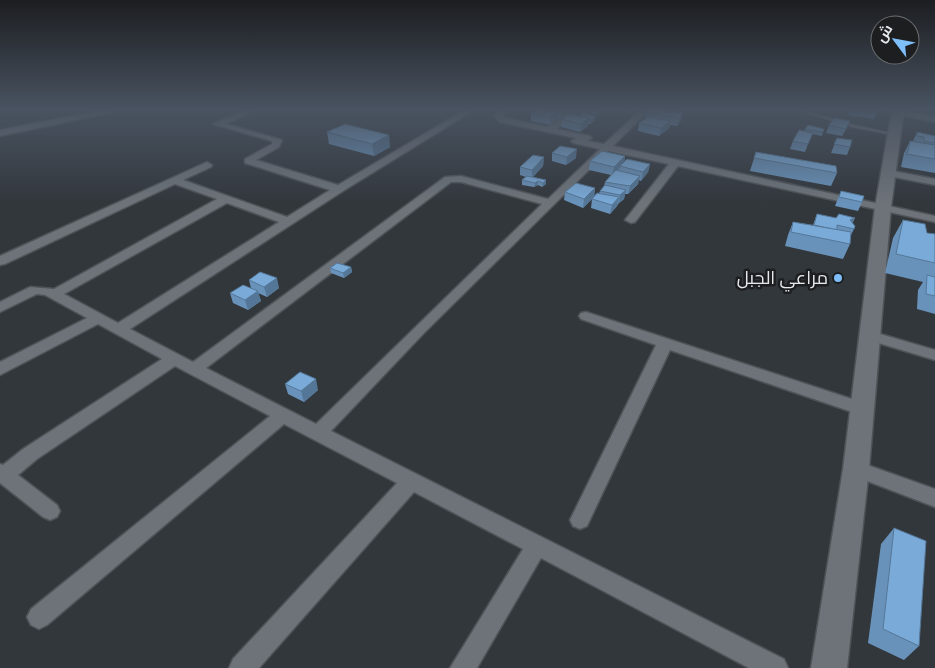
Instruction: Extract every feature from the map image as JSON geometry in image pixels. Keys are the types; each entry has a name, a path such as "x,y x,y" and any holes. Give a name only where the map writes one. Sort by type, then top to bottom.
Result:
{"street":[{"path":"277,141 276,146 248,161 339,189"},
{"path":"119,329 287,221 418,141"},
{"path":"577,141 608,145"},
{"path":"593,141 676,162 935,219"},
{"path":"319,432 419,330 612,141"},
{"path":"829,668 856,469 883,207 893,141"},
{"path":"631,220 676,162"},
{"path":"0,261 207,165"},
{"path":"888,173 935,182"},
{"path":"194,369 449,180 461,179 550,203"},
{"path":"174,180 287,221"},
{"path":"54,294 226,200"},
{"path":"0,308 35,290 54,294 174,359 775,668"},
{"path":"586,316 861,409"},
{"path":"0,369 98,318"},
{"path":"870,336 935,355"},
{"path":"580,520 664,343"},
{"path":"50,511 2,473 174,359"},
{"path":"39,617 283,415"},
{"path":"856,469 935,498"},
{"path":"242,668 412,481"},
{"path":"464,668 537,545"}],"building":[{"path":"361,141 377,141 372,144"},
{"path":"794,141 809,141 808,144"},
{"path":"835,141 852,141 850,147 834,144"},
{"path":"910,141 935,145 935,159 907,154"},
{"path":"560,146 577,149 567,157 552,153"},
{"path":"602,151 625,156 614,167 590,161"},
{"path":"756,152 836,166 837,173 754,158"},
{"path":"533,155 544,157 532,170 520,167"},
{"path":"627,159 650,164 643,172 620,166"},
{"path":"616,170 640,176 630,186 605,182"},
{"path":"527,176 546,180 543,183 538,181 535,183 522,180"},
{"path":"576,183 595,188 584,199 565,192"},
{"path":"605,185 626,190 620,195 600,191"},
{"path":"841,191 864,196 862,202 839,197"},
{"path":"597,193 619,197 612,205 592,199"},
{"path":"817,214 836,218 839,214 855,218 850,220 855,226 854,229 837,225 837,230 814,225"},
{"path":"903,220 925,224 927,233 935,234 935,263 896,254"},
{"path":"793,222 851,232 850,244 791,232"},
{"path":"337,263 351,267 343,273 330,268"},
{"path":"260,272 277,278 264,287 249,280"},
{"path":"927,275 935,277 935,296 926,294"},
{"path":"243,285 258,291 245,300 230,293"},
{"path":"300,372 316,379 301,391 285,384"},
{"path":"894,528 926,541 919,646 883,629"}],"place":[{"name":"مراعي الجبل","path":"838,278"}]}
